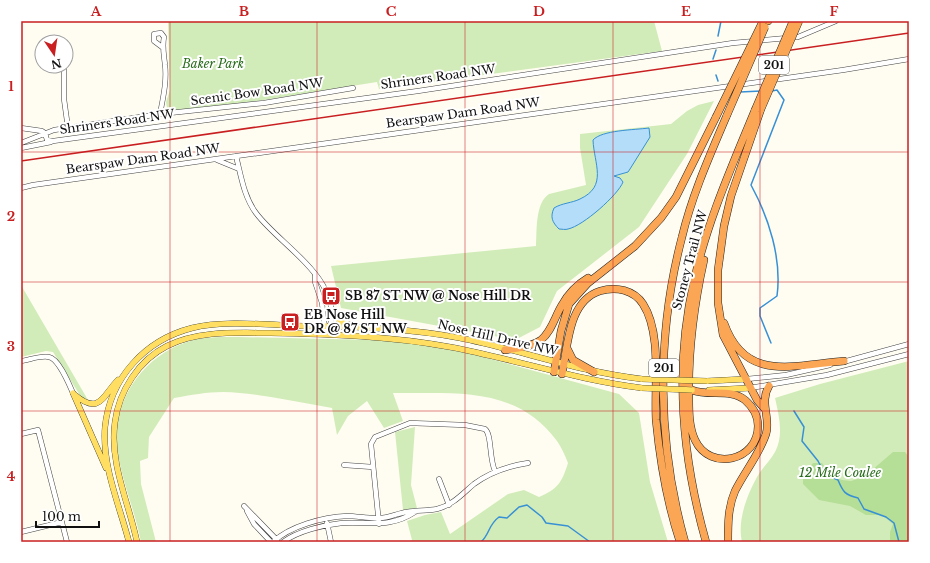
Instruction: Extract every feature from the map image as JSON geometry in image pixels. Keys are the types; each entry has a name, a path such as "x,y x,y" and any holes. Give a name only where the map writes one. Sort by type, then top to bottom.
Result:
{"highway":[{"path":"554,372 560,331 569,304 588,283 635,246 662,218 676,197 763,21"},
{"name":"Stoney Trail NW","path":"686,542 674,499 664,416 665,342 669,304 682,236 699,184 768,21"},
{"name":"Stoney Trail NW","path":"706,542 688,467 683,418 682,363 686,321 694,280 709,226 793,21"},
{"path":"764,408 750,388 747,379 723,334 718,303 718,270 724,226 758,109 799,21"},
{"path":"692,390 699,393 707,391 736,396 744,399 754,409 757,418 758,432 752,446 746,453 729,459 720,460 706,454 694,439 690,423 689,357 709,226"},
{"path":"505,350 530,345 542,340 553,324 562,304 577,286 614,262"},
{"path":"562,374 575,314 585,299 602,290 616,288 632,294 643,303 650,317 654,337 656,420 661,463 680,542"},
{"path":"718,303 722,320 731,338 742,354 755,363 770,366 786,366 844,361"},
{"path":"567,348 574,360 594,372"},
{"path":"728,542 729,511 732,501 736,490 759,453 767,432 767,422 764,408 765,393 769,386"}],"main road":[{"path":"331,311 340,321 353,326"},
{"name":"Nose Hill Drive NW","path":"129,542 108,472 105,426 109,408 122,375 144,352 159,342 193,328 237,325 353,326 432,333 477,342 594,372 642,379 707,381 747,379"},
{"name":"Nose Hill Drive NW","path":"138,542 116,460 114,434 115,421 121,400 133,376 147,361 166,347 197,336 241,333 327,334 416,341 483,354 597,382 642,388 692,390"},
{"path":"73,393 85,402 98,403 105,398 122,375"},
{"path":"707,391 750,388"},
{"path":"73,393 108,472"}],"street":[{"name":"Shriners Road NW","path":"45,133 48,140 53,141 426,89 733,43 798,37 836,21"},
{"path":"160,114 164,92 165,66 162,47"},
{"name":"Bearspaw Dam Road NW","path":"21,188 33,185 843,70 909,59"},
{"path":"64,74 64,99 68,128"},
{"name":"Scenic Bow Road NW","path":"45,133 160,114 264,103 353,88"},
{"path":"21,128 42,131 45,133"},
{"path":"21,143 45,133"},
{"path":"21,148 53,141"},
{"path":"236,156 248,199 256,212 264,223 306,262 315,276 322,283 326,291 331,311 331,326 327,334"},
{"path":"215,159 239,169"},
{"path":"315,276 315,282 322,303 324,326 327,334"},
{"name":"Nose Hill Drive NW","path":"747,379 786,375 909,344"},
{"path":"750,388 827,375 909,354"},
{"path":"21,361 45,356 53,358 58,364 73,393"},
{"path":"379,524 371,444 373,438 399,426 417,423 465,425 487,430 490,437 491,458 495,471"},
{"path":"21,434 38,430 67,542"},
{"path":"283,542 299,533 341,523 379,524 400,519 415,512 449,505 476,483 495,471 528,463"},
{"path":"344,465 373,467"},
{"path":"439,479 449,505"},
{"path":"244,506 274,541 254,524 244,506"},
{"path":"274,541 297,527 326,520 349,516 379,518 408,511 415,512"},
{"path":"326,520 331,542"},
{"path":"21,532 62,522"}],"green space":[{"name":"Baker Park","path":"168,21 654,21 662,51 379,89 377,82 225,106 171,112 167,108 166,102 170,90"},
{"path":"714,101 687,154 639,227 557,291 540,327 515,340 341,308 331,266 536,246 539,210 544,198 549,194 586,185 580,148 580,134 671,124 687,111 698,105"},
{"path":"21,285 88,400 81,397 53,352 46,351 21,357"},
{"path":"213,337 374,340 419,344 476,355 619,394 639,413 650,482 668,542 408,542 412,540 407,521 441,512 450,534 508,494 524,490 539,497 551,491 561,480 568,463 559,444 541,423 523,410 503,401 482,396 439,393 393,393 403,421 384,428 367,401 348,416 337,435 332,408 265,396 223,392 174,398 149,437 148,458 140,461 141,484 156,542 141,542 117,447 117,430 125,397 144,369 171,349 187,342 200,339"},
{"name":"12 Mile Coulee","path":"909,361 909,542 742,542 742,517 750,492 757,477 778,446 780,425 775,398 820,384"},
{"path":"415,427 411,485 417,508 403,510 395,432"},
{"path":"893,452 905,452 909,457 909,542 890,542 890,532 893,524 882,515 866,515 850,506 819,500 803,484 803,475 813,463 822,463 831,476 842,480 851,481 864,477"}],"water":[{"path":"649,128 650,137 628,172 614,176 620,178 623,182 620,188 591,216 574,227 559,229 552,219 554,208 580,199 589,194 597,181 597,166 593,140 603,134 611,132"}],"waterway":[{"path":"718,36 721,21"},
{"path":"713,59 716,50"},
{"path":"716,75 718,81"},
{"path":"771,343 760,316 760,308 777,296 778,268 773,239 763,211 751,185 784,100 777,90 772,91"},
{"path":"740,92 761,91"},
{"path":"794,411 804,427 802,441 818,461 825,474 838,480 845,492 850,496 858,498 864,509 886,517 894,523 899,542"},
{"path":"481,542 495,520 499,517 507,518 519,507 527,505 542,517 546,523 568,526 590,542"},
{"path":"607,542 613,542"}],"railway":[{"path":"21,161 909,33"}],"place":[{"name":"SB 87 ST NW @ Nose Hill DR","path":"331,296"},
{"name":"EB Nose Hill DR @ 87 ST NW","path":"290,322"}]}
